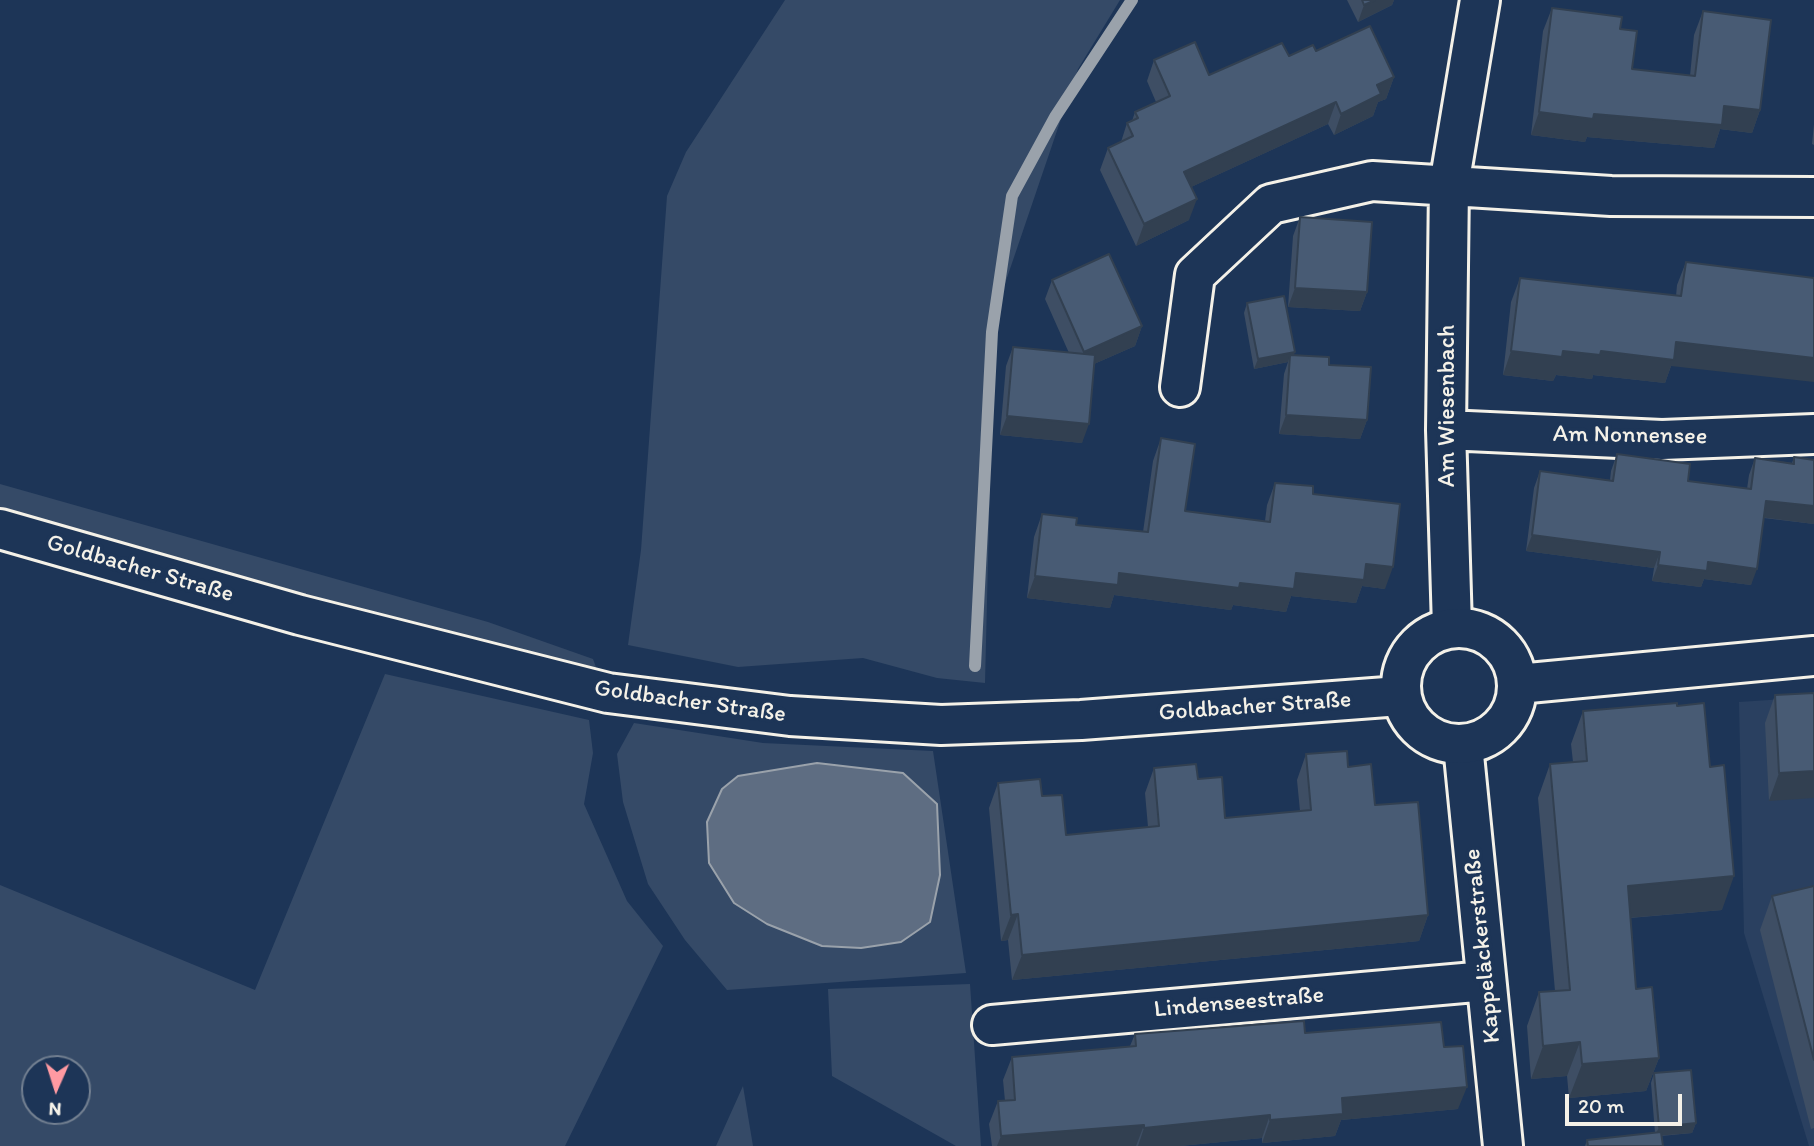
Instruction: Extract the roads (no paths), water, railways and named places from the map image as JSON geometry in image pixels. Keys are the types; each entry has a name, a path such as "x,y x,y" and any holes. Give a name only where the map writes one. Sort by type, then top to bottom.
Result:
{"street":[{"name":"Am Wiesenbach","path":"1452,627 1446,430 1449,185 1480,0"},
{"path":"1180,387 1195,275 1271,204 1372,181 1611,196 1814,197"},
{"name":"Am Nonnensee","path":"1446,430 1662,440 1814,434"},
{"name":"Goldbacher Straße","path":"0,529 300,615 608,693 790,716 941,725 1081,720 1400,696"},
{"path":"1452,627 1475,629 1493,638 1512,660 1518,684 1516,701 1508,720 1490,737 1463,745 1440,743 1417,728 1400,696 1401,673 1407,657 1423,639 1452,627"},
{"path":"1518,684 1814,656"},
{"name":"Kappeläckerstraße","path":"1463,745 1503,1146"},
{"name":"Lindenseestraße","path":"992,1025 1486,981"}],"waterway":[{"path":"975,666 992,332 1012,196 1055,117 1132,0"}]}
